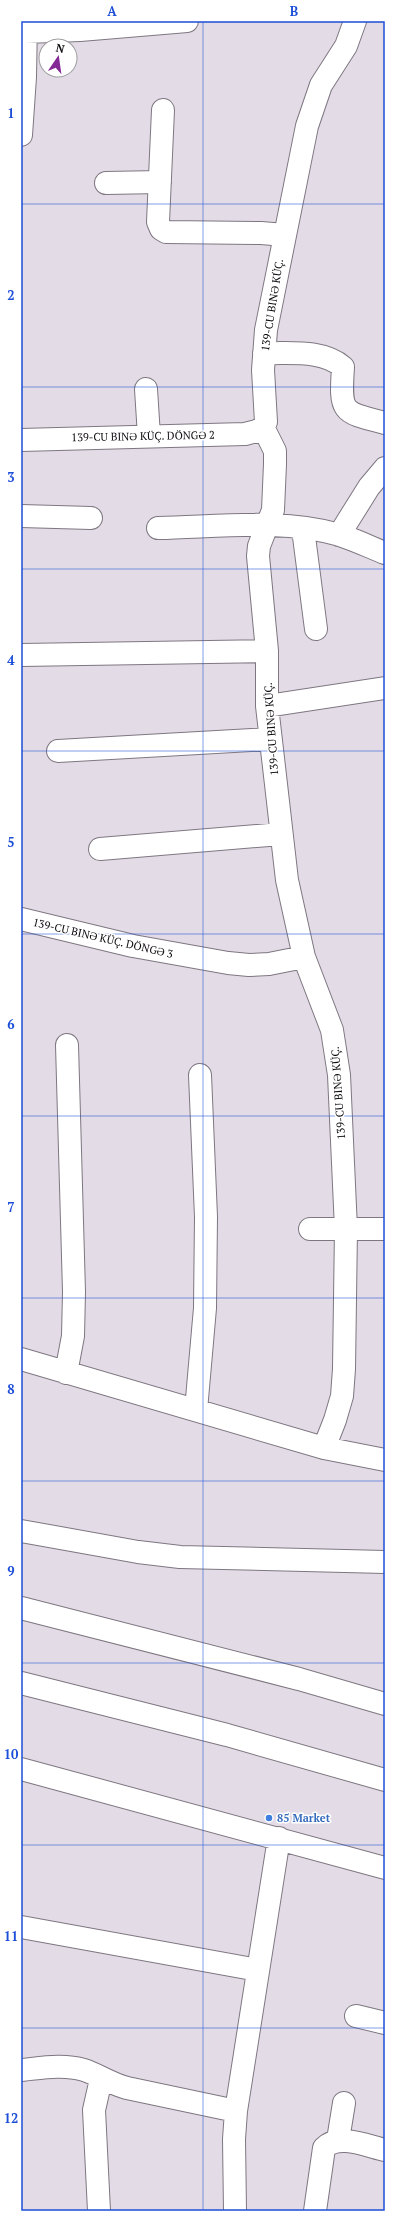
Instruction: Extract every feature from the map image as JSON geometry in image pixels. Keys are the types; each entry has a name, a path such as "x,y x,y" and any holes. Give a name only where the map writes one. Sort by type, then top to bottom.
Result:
{"street":[{"path":"21,134 26,27 80,30 187,21"},
{"name":"139-CU BINƏ KÜÇ.","path":"324,1448 342,1396 344,1369 346,1229 337,1053 332,1030 304,957 292,906 281,834 270,739 267,706 267,651 258,556 259,546 273,510 275,451 263,427 267,415 264,353 266,330 312,106 321,85 346,46 355,21"},
{"path":"164,110 158,222 160,229 166,232 262,232 285,235"},
{"path":"106,183 160,182"},
{"path":"264,353 313,354 333,359 343,366 341,397 344,408 353,414 385,422"},
{"path":"146,389 149,436"},
{"name":"139-CU BINƏ KÜÇ. DÖNGƏ 2","path":"21,440 245,434 257,431 263,427"},
{"path":"339,535 368,487 385,468"},
{"path":"21,510 21,522"},
{"path":"21,516 91,518"},
{"path":"158,528 268,525 303,528 339,535 385,553"},
{"path":"303,528 316,629"},
{"path":"21,655 267,651"},
{"path":"267,706 385,688"},
{"path":"58,751 270,739"},
{"path":"100,849 281,834"},
{"name":"139-CU BINƏ KÜÇ. DÖNGƏ 3","path":"21,919 133,946 228,963 249,965 269,964 304,957"},
{"path":"66,1373 73,1336 74,1292 68,1045"},
{"path":"196,1410 205,1308 206,1240 200,1074"},
{"path":"310,1228 385,1229"},
{"path":"21,1359 324,1448 385,1460"},
{"path":"21,1531 138,1552 180,1557 385,1562"},
{"path":"21,1608 299,1679 385,1704"},
{"path":"21,1683 227,1735 385,1780"},
{"path":"21,1769 385,1868"},
{"path":"235,2211 234,2139 236,2111 279,1838"},
{"path":"21,1927 258,1970"},
{"path":"356,2016 385,2023"},
{"path":"21,2070 68,2067 85,2070 101,2079 127,2088 236,2111"},
{"path":"99,2211 94,2110 101,2079"},
{"path":"338,2140 344,2103"},
{"path":"315,2211 324,2148 329,2142 338,2140 385,2150"}],"place":[{"name":"85 Market","path":"269,1818"}]}
